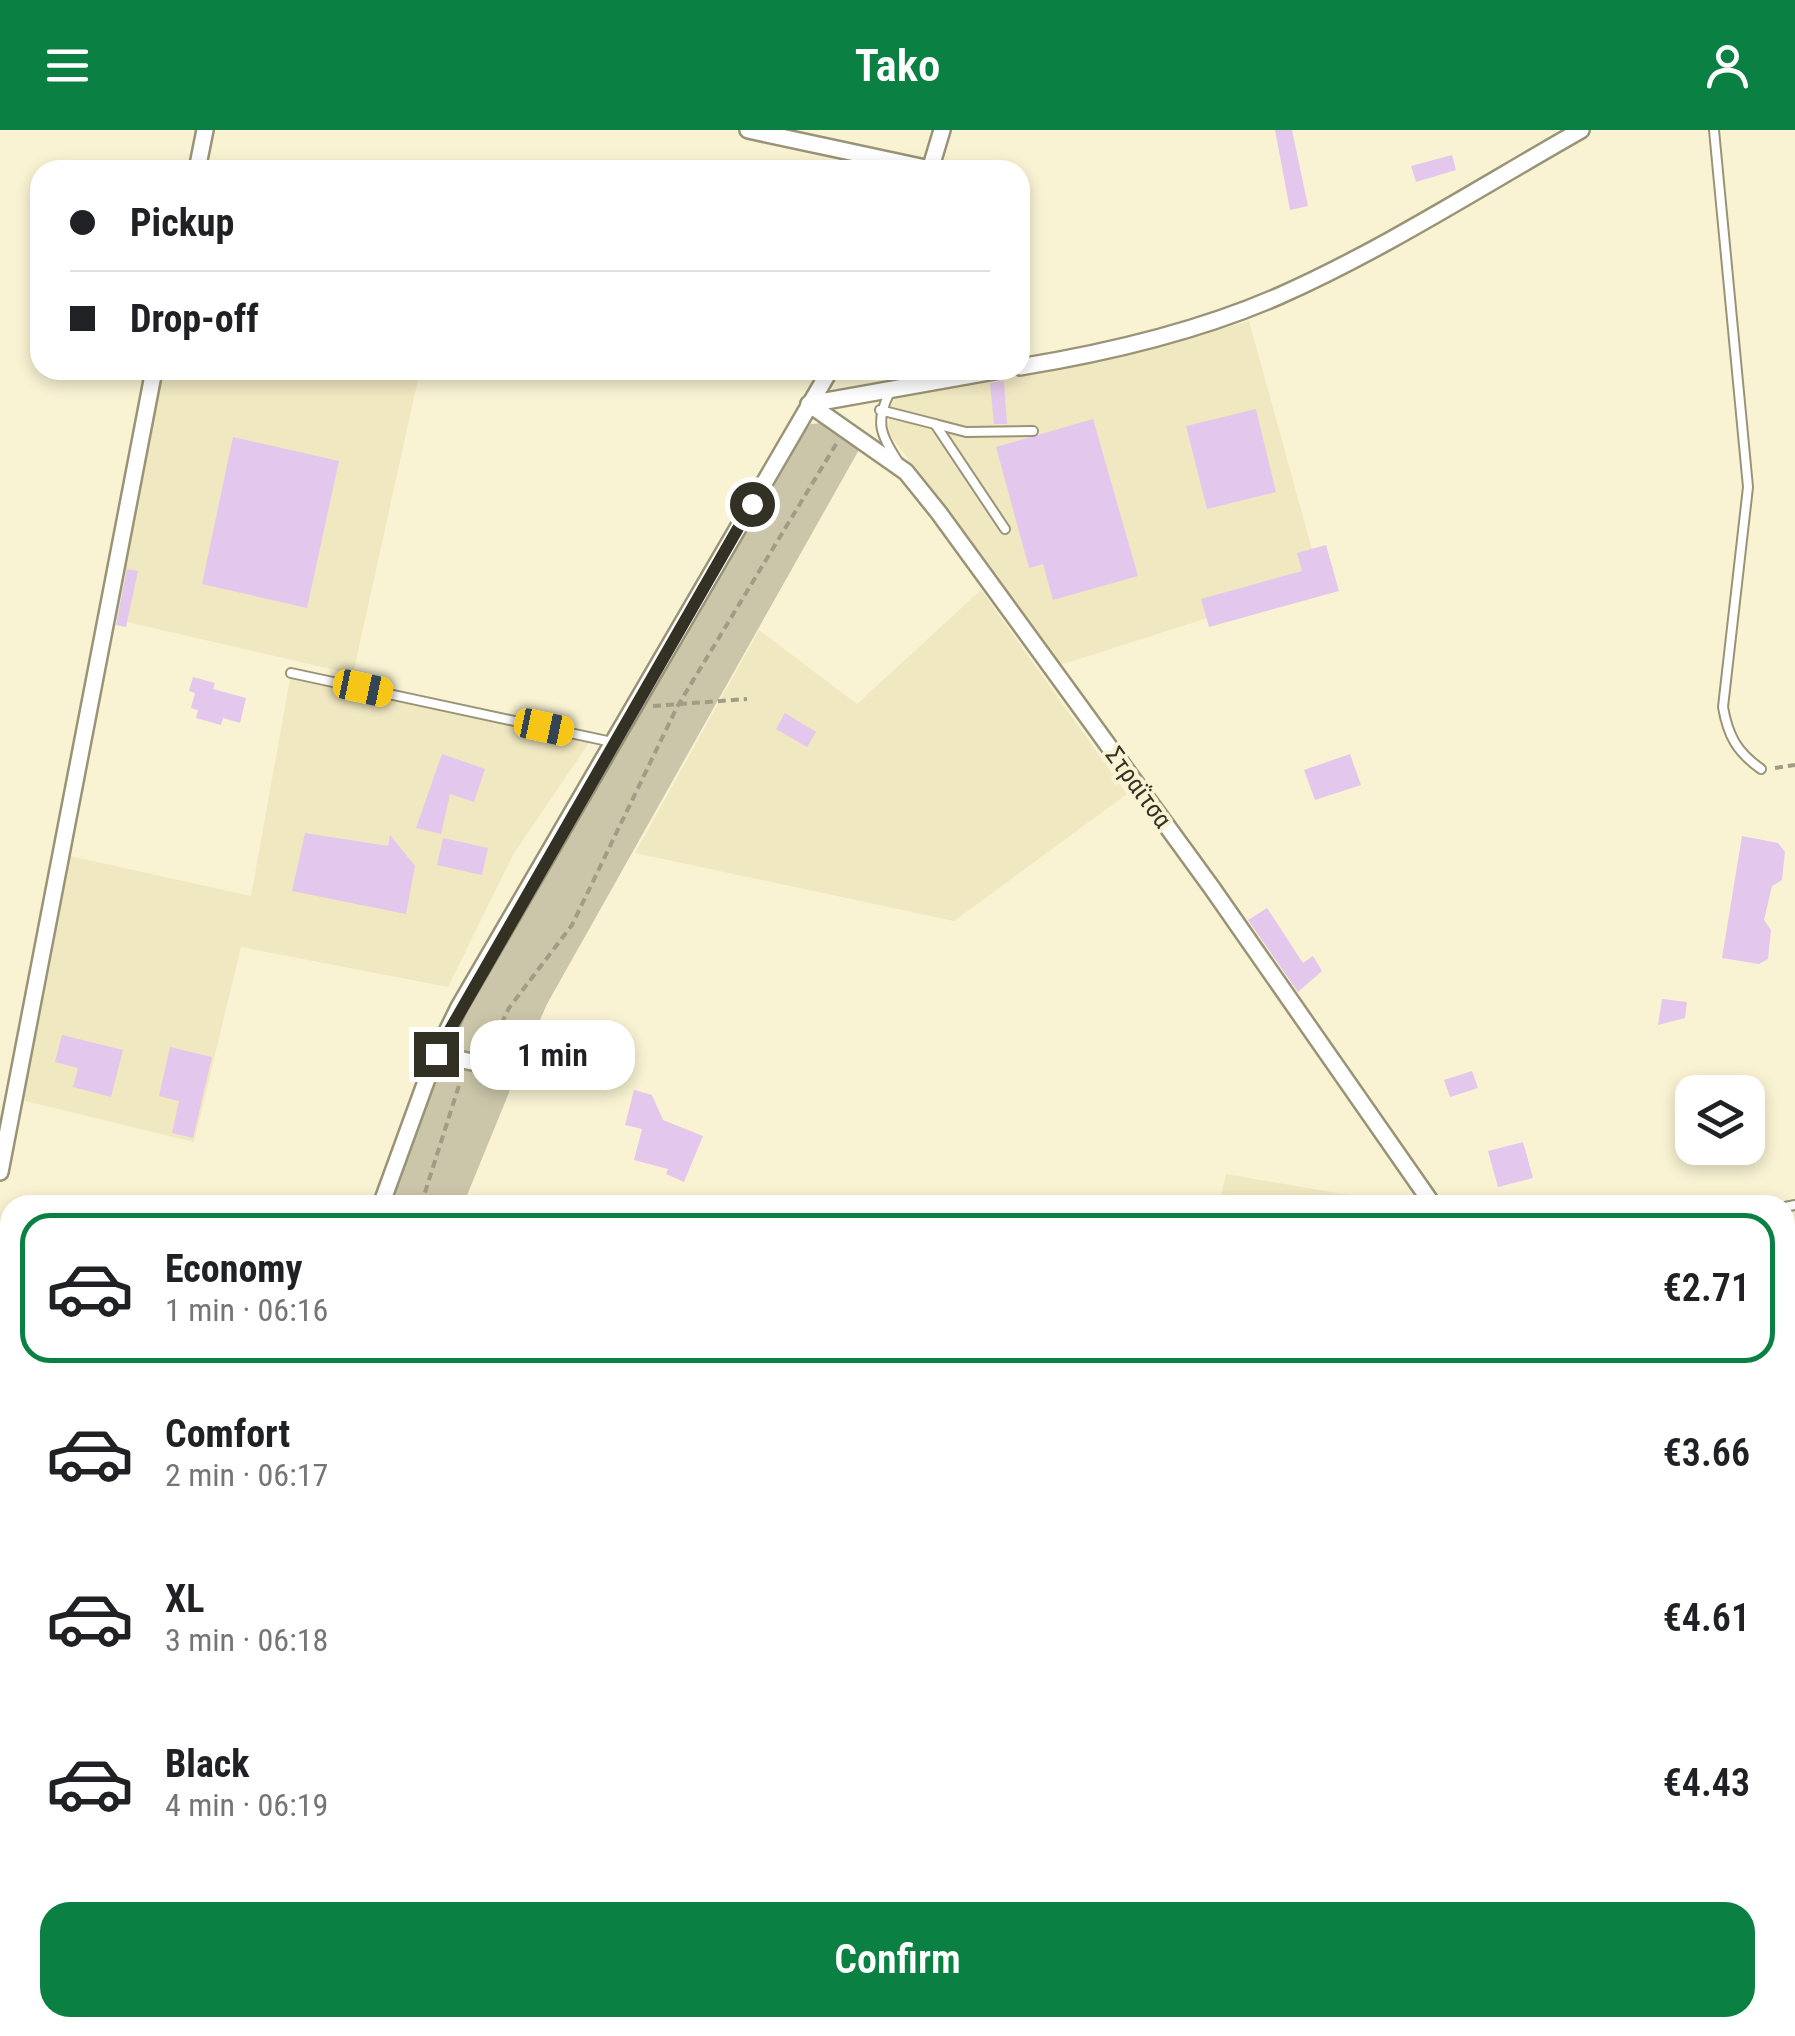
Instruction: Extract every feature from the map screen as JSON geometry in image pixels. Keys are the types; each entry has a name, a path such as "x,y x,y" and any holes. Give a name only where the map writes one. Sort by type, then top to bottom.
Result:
{"street":[{"path":"199,160 205,130"},
{"path":"748,130 884,160"},
{"path":"933,160 942,130"},
{"path":"1030,365 1194,326 1276,298 1581,130"},
{"path":"0,1172 152,380"},
{"path":"385,1195 436,1054 824,380"},
{"path":"809,404 936,380"},
{"name":"Στραΐτσα","path":"809,404 906,472 1212,888 1425,1195"},
{"path":"436,1054 508,1070"}],"lane":[{"path":"1714,130 1748,487 1723,708 1728,734 1744,758 1761,770"},
{"path":"892,387 880,410 879,434 906,472"},
{"path":"880,410 966,432 1033,431"},
{"path":"935,424 1005,529"},
{"path":"291,673 617,742"}],"path":[{"path":"425,1195 474,1062 509,1008 572,926 677,707 845,428"},
{"path":"638,706 677,707 747,699"},
{"path":"1761,770 1795,765"}],"shaded area":[{"path":"1249,321 1321,582 1060,665 888,432 890,407 898,395 988,380 1030,380 1030,373 1101,361"},
{"path":"160,380 418,380 353,674 110,618"},
{"path":"822,423 860,448 547,1004 521,1064 461,1053 442,1055 482,970 799,435 811,424"},
{"path":"981,590 1127,794 954,921 635,853 759,630 857,704"},
{"path":"290,679 589,743 514,853 448,987 241,947 194,1142 13,1098 61,854 251,896"},
{"path":"461,1068 515,1078 467,1195 387,1195 434,1071"},
{"path":"1226,1174 1349,1195 1221,1195"}],"building":[{"path":"1275,130 1292,130 1308,206 1290,210"},
{"path":"1452,155 1456,170 1416,182 1411,166"},
{"path":"1004,381 1007,424 994,424 990,383"},
{"path":"1256,409 1276,492 1207,509 1186,426"},
{"path":"1093,419 1138,576 1053,600 1043,564 1029,568 996,447"},
{"path":"233,437 339,461 307,608 202,584"},
{"path":"1326,545 1339,591 1209,627 1201,599 1302,571 1297,553"},
{"path":"127,569 138,571 126,627 116,625"},
{"path":"193,677 215,683 213,689 246,698 240,723 223,718 221,725 196,718 198,710 191,708 195,693 189,691"},
{"path":"785,713 816,732 807,747 776,729"},
{"path":"442,754 485,769 474,802 450,794 441,834 416,828"},
{"path":"1350,754 1361,785 1315,800 1304,770"},
{"path":"305,833 388,846 390,835 415,866 406,914 292,891"},
{"path":"1742,836 1778,843 1785,852 1782,880 1772,886 1764,920 1771,930 1768,959 1759,964 1722,958"},
{"path":"443,838 488,848 482,875 437,865"},
{"path":"1267,908 1303,963 1313,956 1322,971 1298,992 1248,920"},
{"path":"1662,999 1687,1002 1685,1018 1658,1025"},
{"path":"62,1035 123,1050 111,1097 73,1087 78,1068 55,1062"},
{"path":"170,1047 212,1057 193,1138 172,1133 179,1101 159,1096"},
{"path":"1472,1071 1478,1088 1450,1097 1444,1080"},
{"path":"634,1090 652,1095 663,1120 703,1136 684,1182 666,1174 668,1169 634,1160 642,1129 625,1125"},
{"path":"1523,1142 1533,1178 1498,1187 1488,1151"}],"route":[{"path":"436,1054 459,1007 638,706 752,504"}]}
